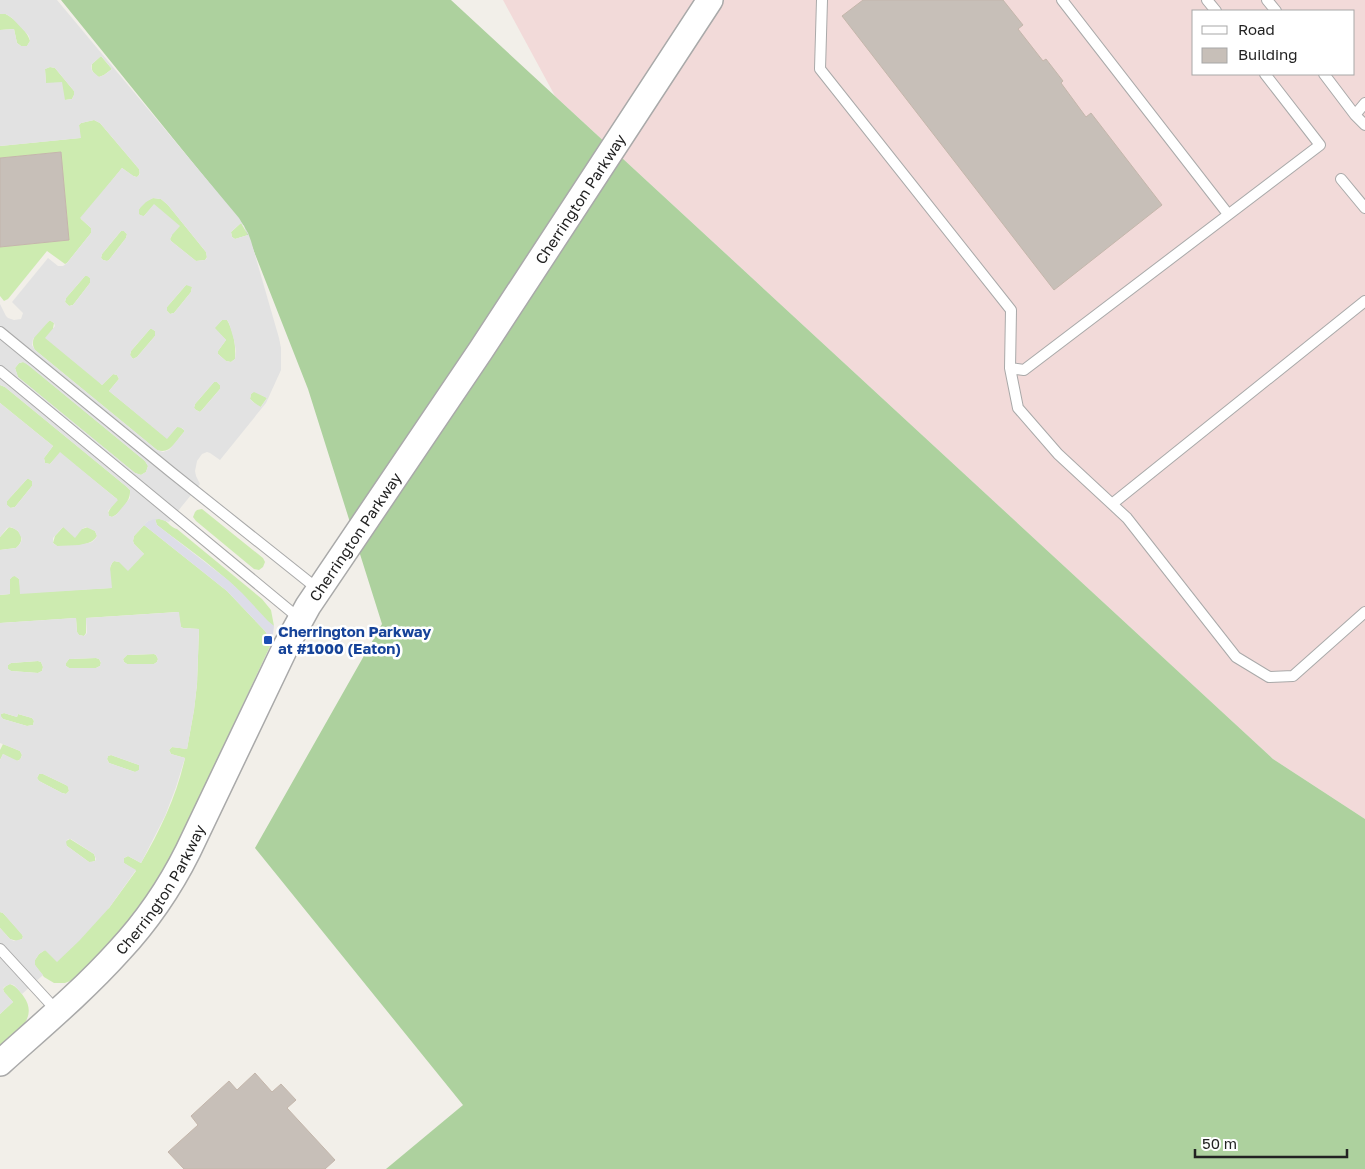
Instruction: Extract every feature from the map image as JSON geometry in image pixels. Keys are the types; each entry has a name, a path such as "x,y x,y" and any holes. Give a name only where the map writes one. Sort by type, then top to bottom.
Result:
{"street":[{"name":"Cherrington Parkway","path":"0,1063 99,972 119,951 162,897 176,874 286,646 301,619 481,350 710,0"}],"lane":[{"path":"822,0 820,69 1011,310 1010,368 1018,408 1058,454 1127,518 1236,657 1269,677 1293,676 1365,612"},
{"path":"1062,0 1228,214"},
{"path":"1207,0 1215,10"},
{"path":"1267,0 1275,10"},
{"path":"1010,368 1024,370 1320,145 1266,75"},
{"path":"1325,75 1355,115 1365,125"},
{"path":"1355,115 1365,103"},
{"path":"1341,179 1365,208"},
{"path":"1112,504 1365,301"},
{"path":"0,332 319,590"},
{"path":"0,372 301,619"},
{"path":"0,949 57,1011"}],"shaded area":[{"path":"0,0 57,0 239,218 248,233 251,241 281,348 281,370 266,403 220,460 207,452 202,454 197,461 195,471 200,484 169,522 159,519 148,521 134,536 134,544 144,554 128,571 119,562 114,561 112,563 110,567 112,588 20,594 19,579 15,576 10,579 10,594 0,595 0,550 16,548 22,539 18,531 11,527 7,528 0,537 0,403 53,446 44,458 45,463 50,464 60,452 118,500 108,511 109,516 116,515 130,498 130,490 127,487 5,387 0,385 0,304 8,318 14,320 21,319 23,313 12,302 48,258 58,266 63,266 91,233 91,228 80,218 122,168 135,177 140,174 139,169 100,123 94,120 79,125 81,138 0,146 0,30 14,29 17,43 21,46 27,46 30,41 29,36 12,18 6,14 0,14","holes":["101,56 112,69 99,77 92,71 91,66","55,68 74,91 72,99 65,100 62,82 46,83 45,69","153,198 161,199 206,252 207,258 196,261 171,241 172,235 180,226 154,204 144,216 139,214 139,209 146,202","241,223 248,235 235,239 232,237 231,232","121,231 124,231 127,234 126,238 109,260 101,258 102,254","85,276 90,278 90,283 73,305 69,306 65,302 66,298","186,285 192,287 191,292 174,313 170,314 167,311 167,307","222,320 227,320 234,340 235,359 231,362 226,361 218,354 226,340 215,328","51,321 55,326 45,338 102,385 113,374 117,375 119,379 109,391 167,439 177,427 182,428 184,432 169,450 163,452 157,450 35,350 32,345 33,339","150,329 155,331 155,336 137,357 133,359 130,355 131,351","23,362 145,461 148,466 146,472 141,475 135,473 18,377 15,368 19,363","214,382 217,382 220,385 220,389 200,412 194,408 195,404","254,392 267,398 261,407 250,399 251,394","27,479 32,481 32,486 15,507 11,508 7,505 7,501","63,527 75,538 86,527 95,531 97,536 92,542 79,545 57,546 53,543 53,538"]},
{"path":"503,0 1365,0 1365,819 1273,759 555,96"},
{"path":"155,519 157,525 228,580 274,626 272,642 265,631 227,591 144,525 148,521"},
{"path":"179,612 181,627 199,629 197,684 187,749 172,747 169,750 171,754 185,758 165,816 141,863 128,856 124,858 124,863 136,870 109,908 57,962 45,950 39,954 35,960 35,965 43,975 22,994 14,985 10,984 4,987 4,992 13,1002 0,1014 0,928 14,941 22,939 23,936 0,912 0,760 3,754 18,761 22,755 20,751 0,743 0,623 76,618 77,632 79,635 84,636 87,633 86,618","holes":["154,654 158,659 154,664 127,664 123,659 127,655","96,658 101,662 100,666 96,668 69,668 66,666 69,659","38,661 41,662 43,667 42,671 38,673 11,671 8,669 8,665 11,663","4,713 17,717 18,714 32,718 34,721 33,725 27,726 3,719 1,714","111,755 139,765 139,770 135,772 109,763 107,759","39,774 43,774 66,785 69,791 66,794 62,793 39,781 37,778","68,839 71,839 94,854 96,859 89,862 67,846 66,842"]}],"green space":[{"path":"61,0 451,0 1273,759 1365,819 1365,1169 386,1169 463,1105 255,848 382,624 308,389 244,226"},
{"path":"3,13 15,21 26,33 30,41 27,46 21,46 17,43 14,29 0,30 0,14"},
{"path":"101,56 112,69 99,77 92,70 92,64"},
{"path":"55,68 74,91 72,99 65,100 46,84 45,69"},
{"path":"94,120 100,123 140,172 137,177 122,168 81,219 91,228 91,233 67,263 65,264 47,251 8,299 4,301 0,296 0,247 69,240 61,152 0,158 0,146 80,138 79,125"},
{"path":"153,198 161,199 168,205 206,252 207,257 205,260 196,261 171,241 172,235 154,205 144,216 138,214 141,206"},
{"path":"241,223 248,235 235,239 232,237 231,232"},
{"path":"121,231 127,234 126,238 109,260 103,260 101,258 102,254"},
{"path":"85,276 90,278 90,283 73,305 69,306 65,302 66,298"},
{"path":"186,285 192,287 191,292 174,313 170,314 167,311 167,307"},
{"path":"222,320 227,320 234,339 235,359 231,362 226,361 218,354 226,340 214,328"},
{"path":"49,321 54,323 53,328 102,385 113,374 117,375 119,379 109,391 167,438 177,427 184,430 169,449 166,451 157,450 35,350 33,346 34,338 39,330"},
{"path":"150,329 155,331 155,336 137,357 133,359 130,355 131,351"},
{"path":"23,362 145,461 148,466 146,472 141,475 135,473 18,377 15,368 19,363"},
{"path":"214,382 220,385 220,389 200,412 196,410 194,408 195,404"},
{"path":"0,385 5,387 130,490 125,506 119,512 112,517 109,516 108,513 117,499 60,453 50,464 45,463 44,458 53,446 0,403"},
{"path":"254,391 267,398 260,408 250,399"},
{"path":"27,479 32,481 32,486 15,507 10,508 7,505 7,501"},
{"path":"202,509 263,558 265,562 263,567 259,570 254,569 196,521 193,517 195,512"},
{"path":"155,519 163,520 177,529 262,599 271,610 274,626 265,619 238,589 157,525"},
{"path":"144,525 227,591 265,631 272,642 166,869 118,936 75,979 65,983 54,983 44,977 35,965 35,960 39,954 45,950 47,951 109,908 136,871 124,863 124,858 128,856 141,863 167,812 182,772 185,758 171,754 169,750 172,747 187,749 194,710 199,629 181,627 178,612 86,618 86,633 84,636 79,635 77,632 76,618 0,623 0,595 10,594 10,579 13,576 19,579 21,593 111,588 110,570 114,561 119,562 144,554 133,541 134,536"},
{"path":"9,527 19,532 21,542 16,548 0,550 0,537"},
{"path":"63,527 82,529 88,527 95,531 97,536 94,540 85,544 57,546 53,543 55,536"},
{"path":"154,654 158,659 154,664 127,664 123,659 127,655"},
{"path":"96,658 101,663 96,668 69,668 66,666 69,659"},
{"path":"41,662 43,667 42,671 38,673 11,671 8,669 8,665 11,663"},
{"path":"4,713 17,717 18,714 32,718 34,721 33,725 27,726 3,719 1,714"},
{"path":"3,744 20,751 22,755 20,760 16,761 3,754 0,760 0,750"},
{"path":"111,755 139,765 139,770 135,772 109,763 107,759"},
{"path":"39,774 43,774 68,786 69,791 66,794 62,793 39,781 37,778"},
{"path":"70,839 94,854 95,861 89,862 67,846 66,841"},
{"path":"0,912 22,934 22,939 17,941 10,939 0,928"},
{"path":"10,984 18,989 24,997 29,1012 23,1026 0,1048 0,1014 13,1002 3,989"}],"building":[{"path":"863,0 1003,0 1023,25 1018,29 1043,61 1046,59 1063,81 1061,83 1086,117 1091,113 1162,205 1054,290 842,16"},
{"path":"61,152 69,240 0,247 0,158"},
{"path":"255,1073 272,1092 281,1084 296,1100 287,1108 335,1160 325,1169 184,1169 168,1152 198,1125 191,1116 229,1081 237,1090"}],"place":[{"name":"Cherrington Parkway at #1000 (Eaton)","path":"268,640"}]}
